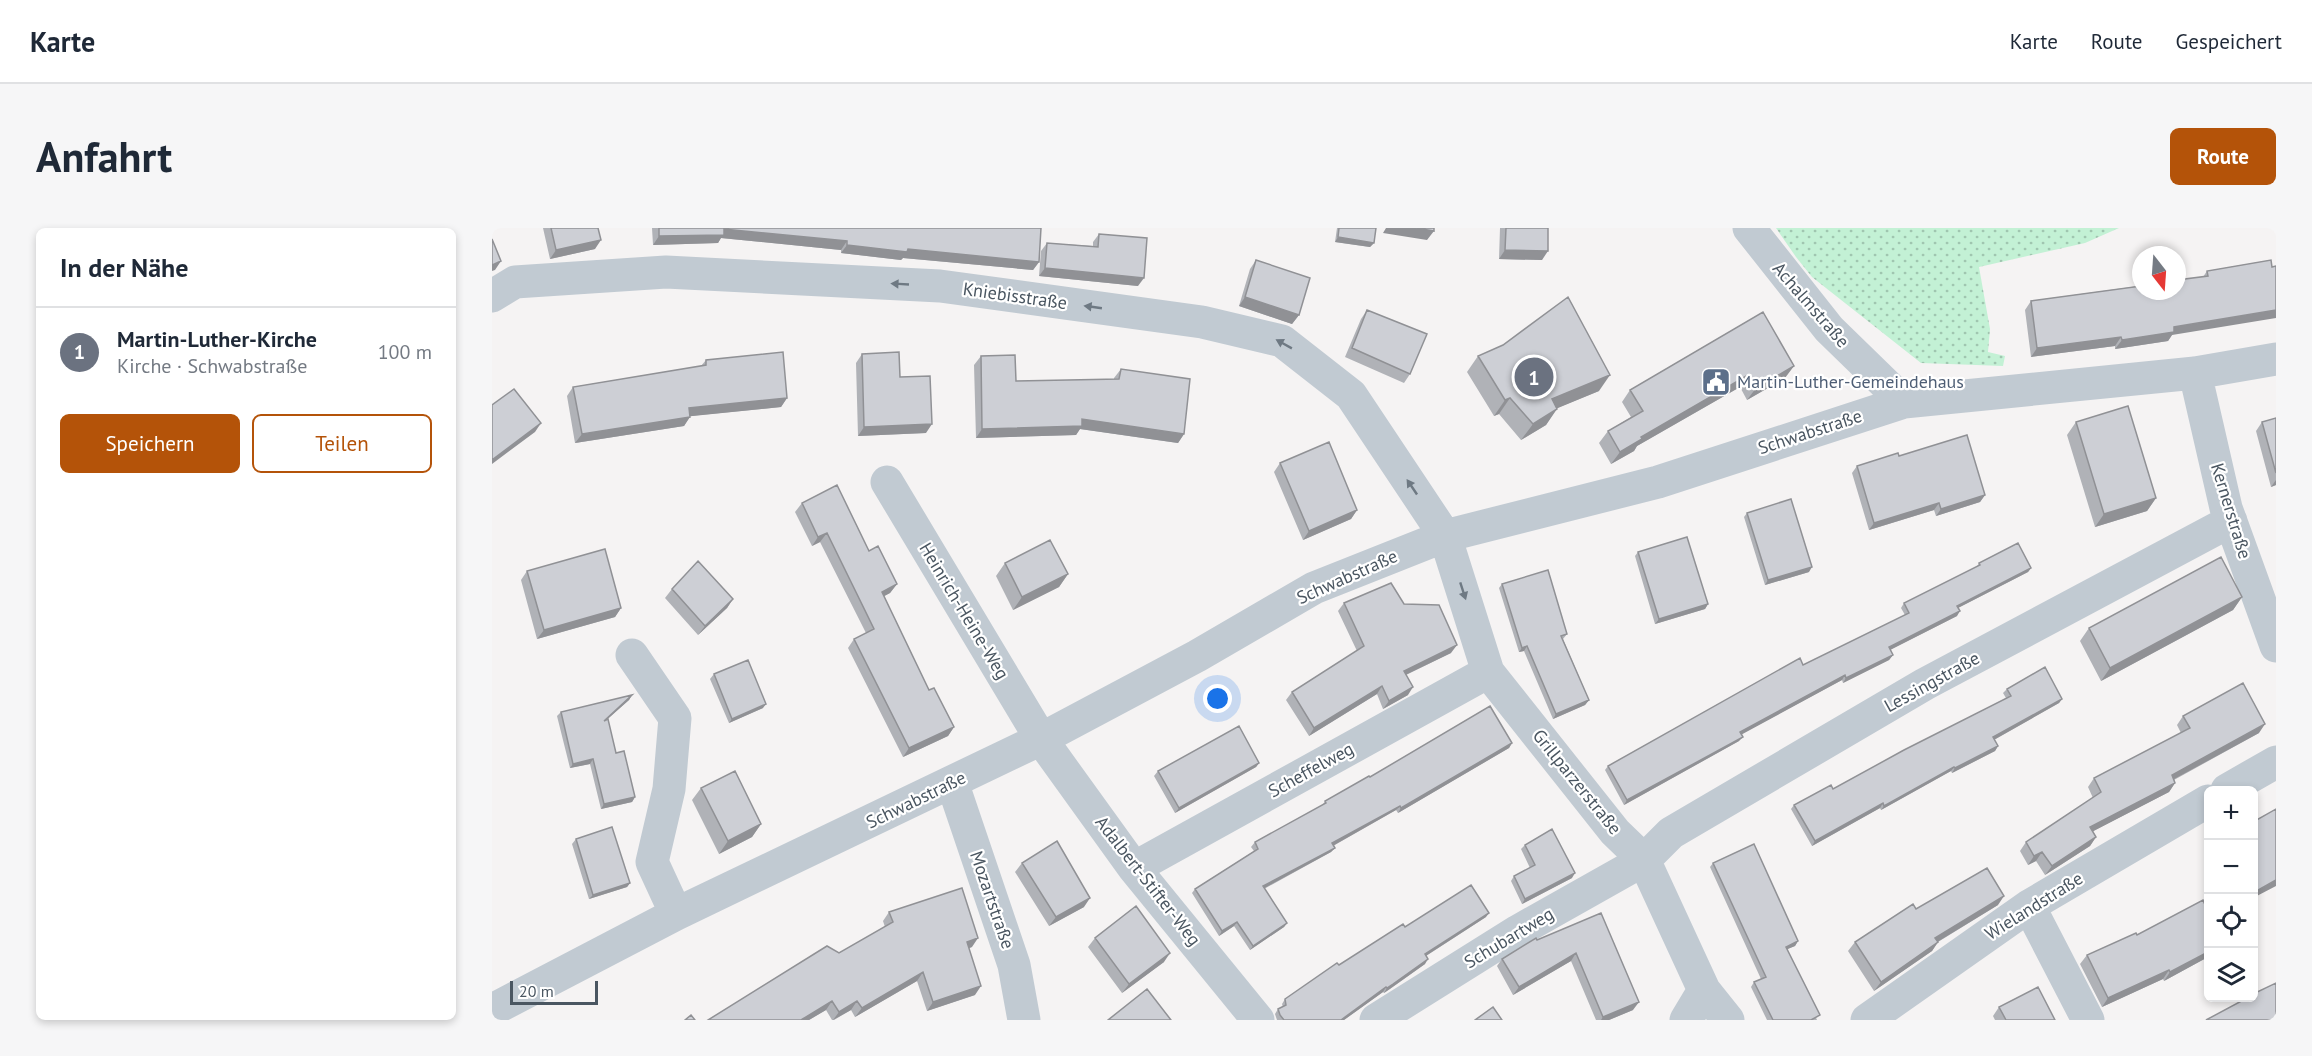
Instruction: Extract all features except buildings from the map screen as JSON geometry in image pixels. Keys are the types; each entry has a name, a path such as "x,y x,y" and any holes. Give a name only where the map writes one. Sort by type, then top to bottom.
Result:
{"street":[{"name":"Achalmstraße","path":"1749,228 1828,329 1904,402"},
{"name":"Kniebisstraße","path":"492,296 515,282 666,272 940,286 1202,322 1282,341 1351,395 1445,536"},
{"name":"Schwabstraße","path":"492,1010 676,914 1041,739 1197,656 1314,588 1445,536 1658,482 1904,402 2195,373 2276,359"},
{"name":"Kernerstraße","path":"2195,373 2231,521 2276,646"},
{"name":"Heinrich-Heine-Weg","path":"887,483 1041,739"},
{"name":"Lessingstraße","path":"1644,860 1671,833 1925,684 2231,521"},
{"name":"Grillparzerstraße","path":"1445,536 1488,672 1616,832 1644,860 1704,990 1728,1020"},
{"path":"632,655 675,718 669,789 652,862 676,914"},
{"name":"Scheffelweg","path":"1134,868 1488,672"},
{"name":"Adalbert-Stifter-Weg","path":"1041,739 1134,868 1258,1020"},
{"path":"2234,786 2276,762"},
{"name":"Mozartstraße","path":"952,782 1014,965 1024,1020"},
{"name":"Wielandstraße","path":"1867,1020 2029,906 2204,803"},
{"name":"Schubartweg","path":"1377,1020 1518,931 1644,860"},
{"path":"2029,906 2088,1020"},
{"path":"1686,1020 1704,990"}],"green space":[{"path":"1776,228 2119,228 2085,243 1979,267 1990,329 1988,352 2005,356 2003,366 1921,363 1812,277"}],"place":[{"name":"Martin-Luther-Kirche","path":"1534,377"},
{"name":"Martin-Luther-Gemeindehaus","path":"1716,382"}]}
